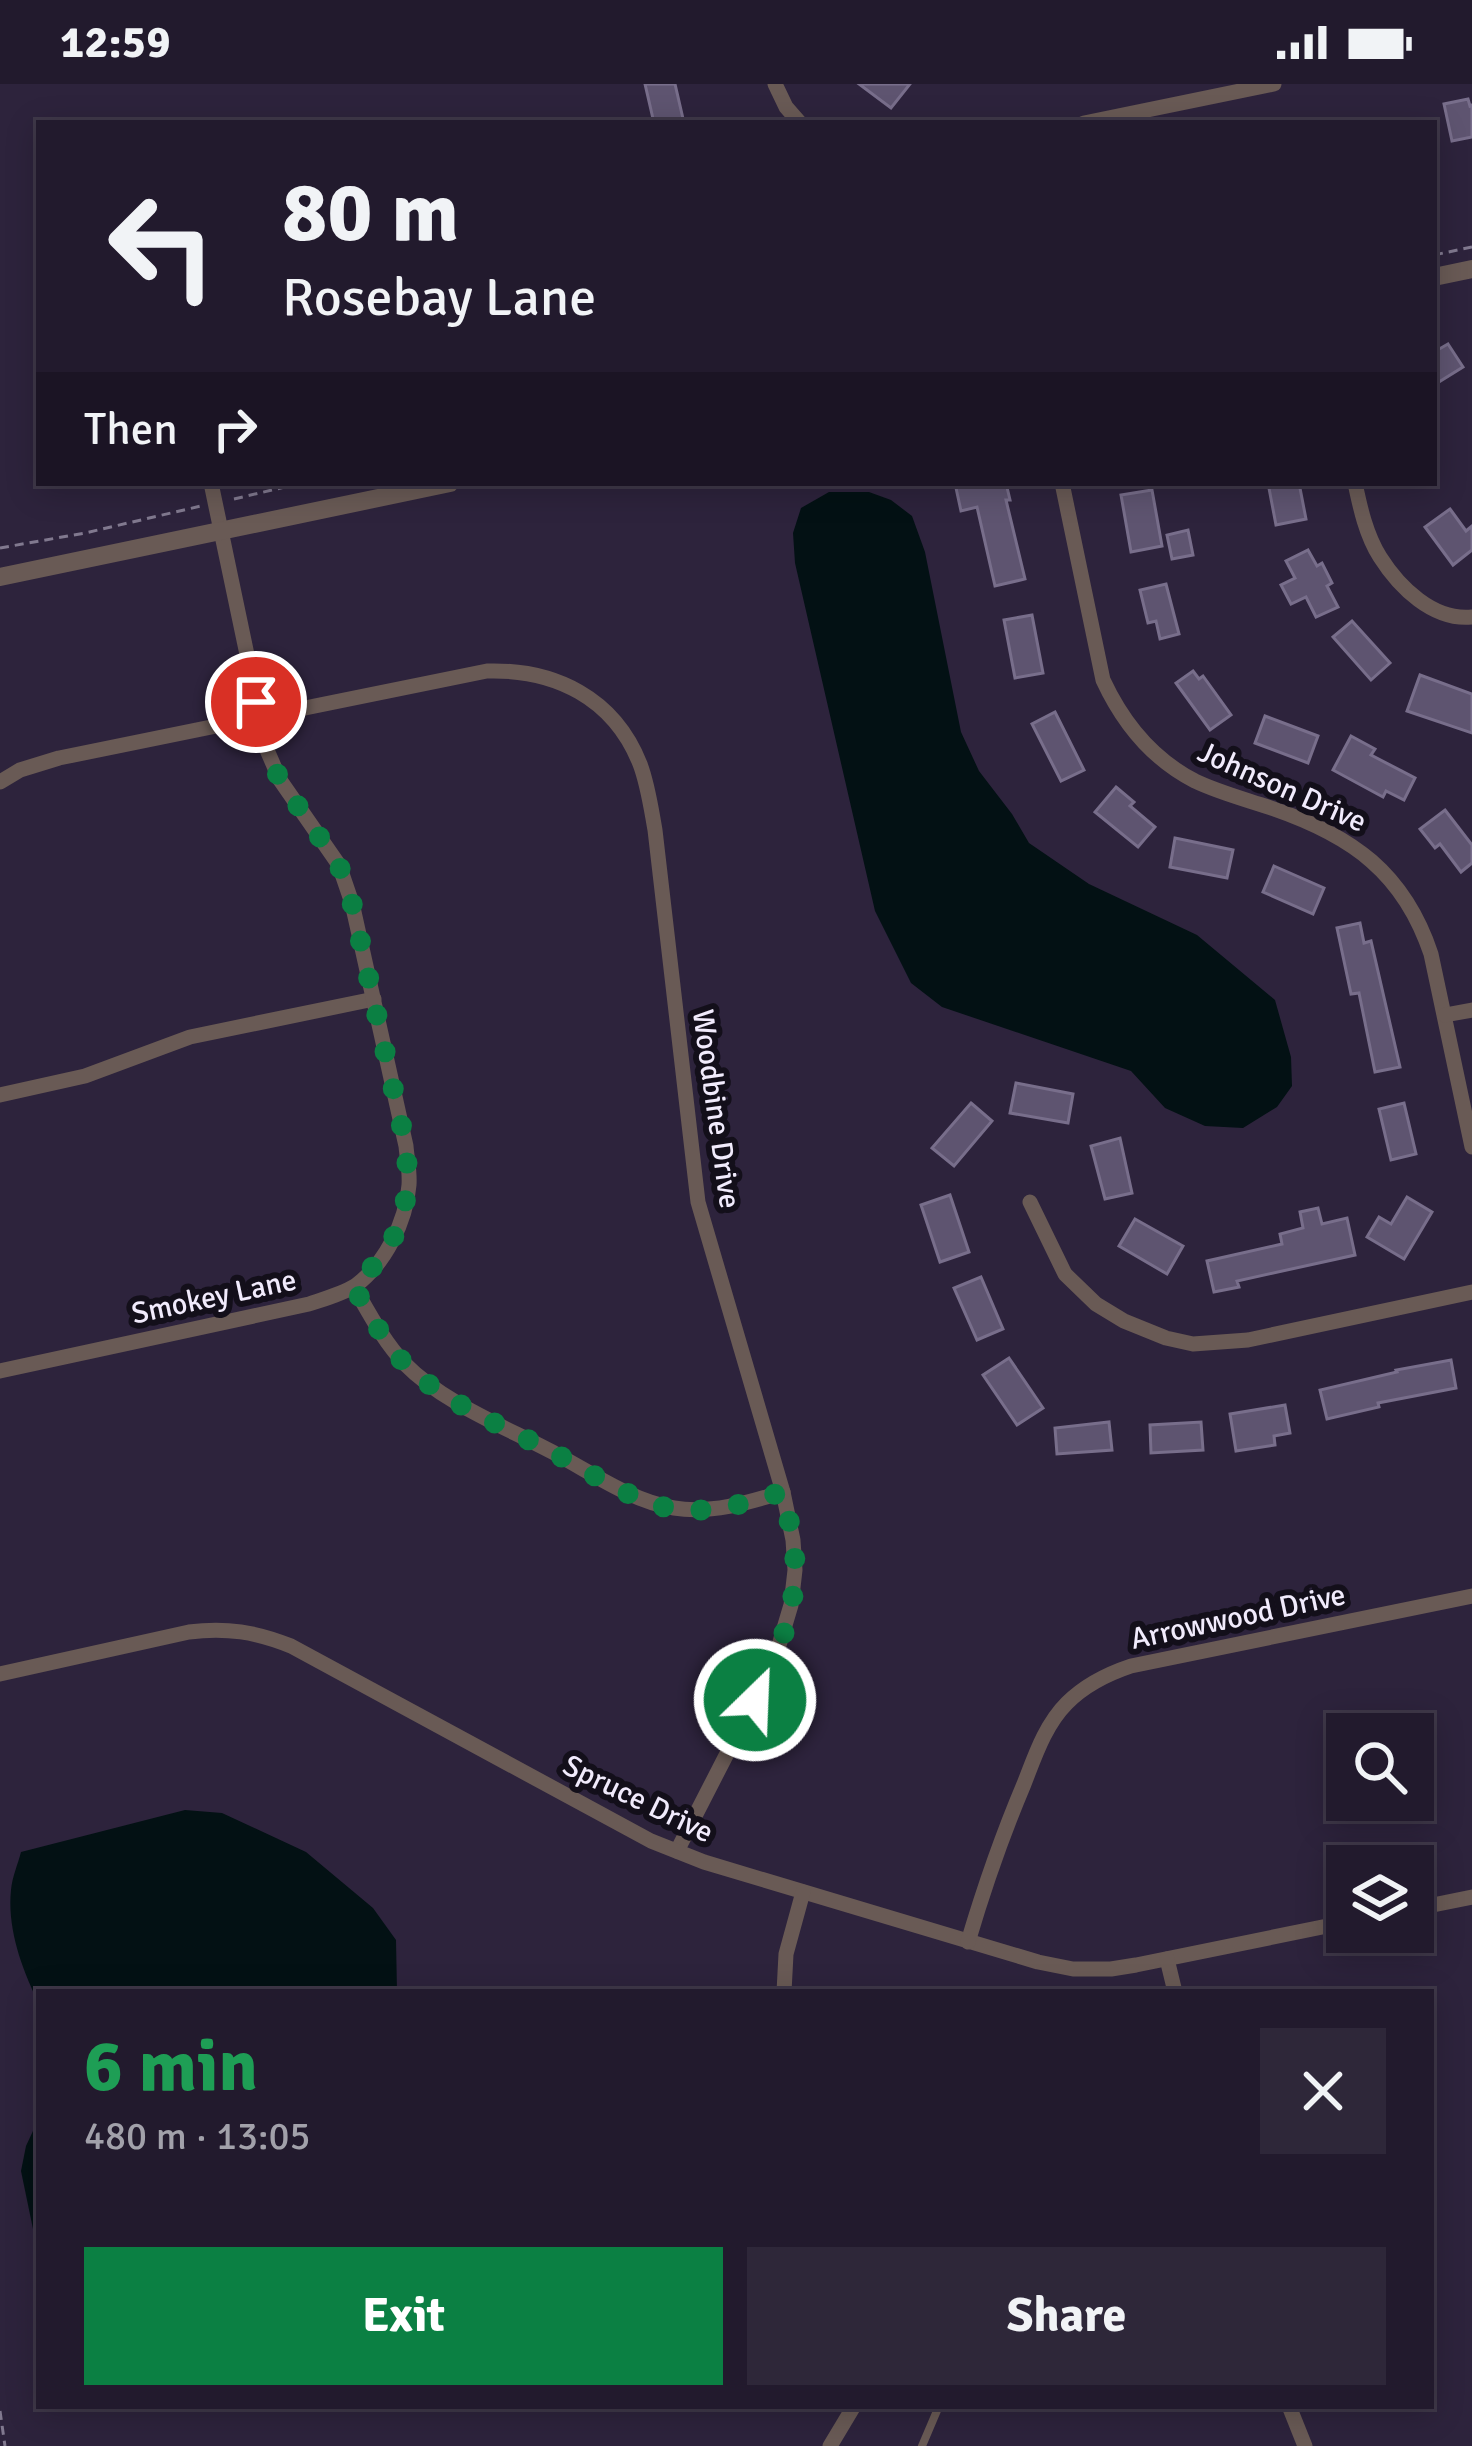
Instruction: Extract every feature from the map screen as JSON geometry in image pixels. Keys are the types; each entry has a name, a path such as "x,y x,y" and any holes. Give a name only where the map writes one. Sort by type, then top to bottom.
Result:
{"street":[{"path":"775,84 797,120"},
{"path":"1099,120 1274,84"},
{"path":"1437,276 1472,268"},
{"path":"212,486 267,750 280,780 339,865 352,903 406,1146 409,1184 394,1237 382,1258 354,1287 404,1363 436,1390 629,1492 668,1508 694,1510 735,1506 782,1492"},
{"path":"0,577 436,486"},
{"name":"Johnson Drive","path":"1063,486 1103,680 1116,709 1138,738 1193,780 1327,830 1364,852 1409,903 1423,930 1445,1015 1472,1147"},
{"path":"1356,486 1379,556 1409,592 1456,619 1472,617"},
{"name":"Woodbine Drive","path":"0,782 59,758 487,671 543,676 584,694 620,729 642,769 655,830 698,1202 782,1492 795,1570 791,1605 774,1663 676,1851"},
{"path":"0,1095 86,1076 190,1037 374,999"},
{"path":"1445,1015 1472,1010"},
{"path":"1030,1202 1065,1274 1096,1304 1124,1322 1193,1344 1249,1340 1472,1292"},
{"name":"Smokey Lane","path":"0,1371 310,1304 354,1287"},
{"name":"Arrowwood Drive","path":"968,1942 1004,1832 1040,1744 1066,1703 1084,1688 1131,1666 1472,1596"},
{"name":"Spruce Drive","path":"0,1673 189,1632 249,1631 291,1646 676,1851 968,1942 1073,1969 1111,1969 1326,1926"},
{"path":"784,1989 786,1954 802,1892"},
{"path":"1434,1905 1472,1897"},
{"path":"1167,1959 1174,1989"},
{"path":"830,2446 852,2409"},
{"path":"1289,2409 1305,2446"}],"lane":[{"path":"922,2446 938,2409"}],"path":[{"path":"1437,254 1472,247"},
{"path":"0,548 289,486"},
{"path":"0,2411 5,2446"}],"shaded area":[{"path":"829,492 869,492 891,500 912,516 925,552 961,732 979,771 1029,843 1089,884 1197,935 1275,1000 1291,1057 1292,1086 1277,1107 1243,1128 1205,1126 1165,1108 1131,1071 942,1007 911,983 875,911 795,563 793,533 801,508"},
{"path":"185,1810 222,1813 306,1852 373,1908 396,1940 397,1989 36,1989 36,1997 11,1919 12,1885 21,1852"},
{"path":"36,2124 36,2244 21,2171"}],"building":[{"path":"645,84 675,84 683,120 653,120"},
{"path":"859,84 910,84 891,108"},
{"path":"1468,99 1472,137 1452,141 1444,104"},
{"path":"1448,344 1463,367 1437,383 1437,350"},
{"path":"1007,486 1025,579 995,586 977,507 961,511 956,488"},
{"path":"1269,486 1300,486 1306,519 1276,525"},
{"path":"1152,490 1162,546 1131,552 1121,495"},
{"path":"1450,509 1466,531 1472,526 1472,550 1453,565 1425,527"},
{"path":"1188,530 1193,555 1172,559 1167,535"},
{"path":"1308,550 1317,566 1322,563 1338,607 1316,617 1306,597 1291,604 1281,585 1295,578 1286,561"},
{"path":"1166,584 1179,634 1160,639 1156,621 1148,623 1140,590"},
{"path":"1032,615 1043,673 1015,678 1004,620"},
{"path":"1352,621 1390,663 1371,680 1333,637"},
{"path":"1193,671 1199,679 1203,676 1231,715 1210,730 1176,683"},
{"path":"1420,675 1472,694 1472,733 1407,711"},
{"path":"1055,712 1084,770 1061,781 1032,724"},
{"path":"1265,716 1318,736 1308,763 1255,743"},
{"path":"1351,736 1375,749 1371,755 1415,778 1404,800 1386,791 1383,797 1333,770"},
{"path":"1116,787 1155,827 1138,847 1095,812"},
{"path":"1445,810 1472,845 1472,863 1461,872 1440,844 1435,848 1420,829"},
{"path":"1175,838 1233,850 1227,878 1170,867"},
{"path":"1274,866 1324,888 1313,914 1263,892"},
{"path":"1360,923 1364,943 1371,941 1400,1067 1375,1072 1359,993 1351,994 1337,928"},
{"path":"1016,1083 1073,1094 1068,1123 1010,1113"},
{"path":"971,1103 992,1121 954,1166 932,1148"},
{"path":"1404,1103 1416,1154 1391,1160 1379,1109"},
{"path":"1120,1138 1132,1193 1105,1199 1091,1146"},
{"path":"950,1195 969,1252 940,1262 921,1205"},
{"path":"1407,1197 1432,1212 1404,1259 1367,1237 1379,1217 1391,1224"},
{"path":"1318,1208 1322,1224 1347,1218 1355,1255 1237,1281 1239,1287 1214,1292 1207,1261 1282,1244 1280,1234 1303,1228 1300,1212"},
{"path":"1135,1219 1183,1246 1167,1274 1119,1246"},
{"path":"981,1277 1003,1329 977,1340 954,1288"},
{"path":"1009,1358 1043,1408 1017,1425 983,1375"},
{"path":"1451,1360 1456,1388 1378,1403 1379,1407 1327,1419 1320,1390"},
{"path":"1285,1405 1290,1433 1274,1436 1275,1445 1236,1451 1230,1414"},
{"path":"1109,1422 1112,1450 1057,1454 1055,1428"},
{"path":"1201,1422 1203,1450 1151,1453 1150,1425"}],"route":[{"path":"256,702 267,750 280,780 339,865 352,903 406,1146 409,1184 394,1237 382,1258 354,1287 404,1363 436,1390 629,1492 668,1508 713,1510 782,1492 793,1540 791,1605 774,1663 755,1700"}]}
